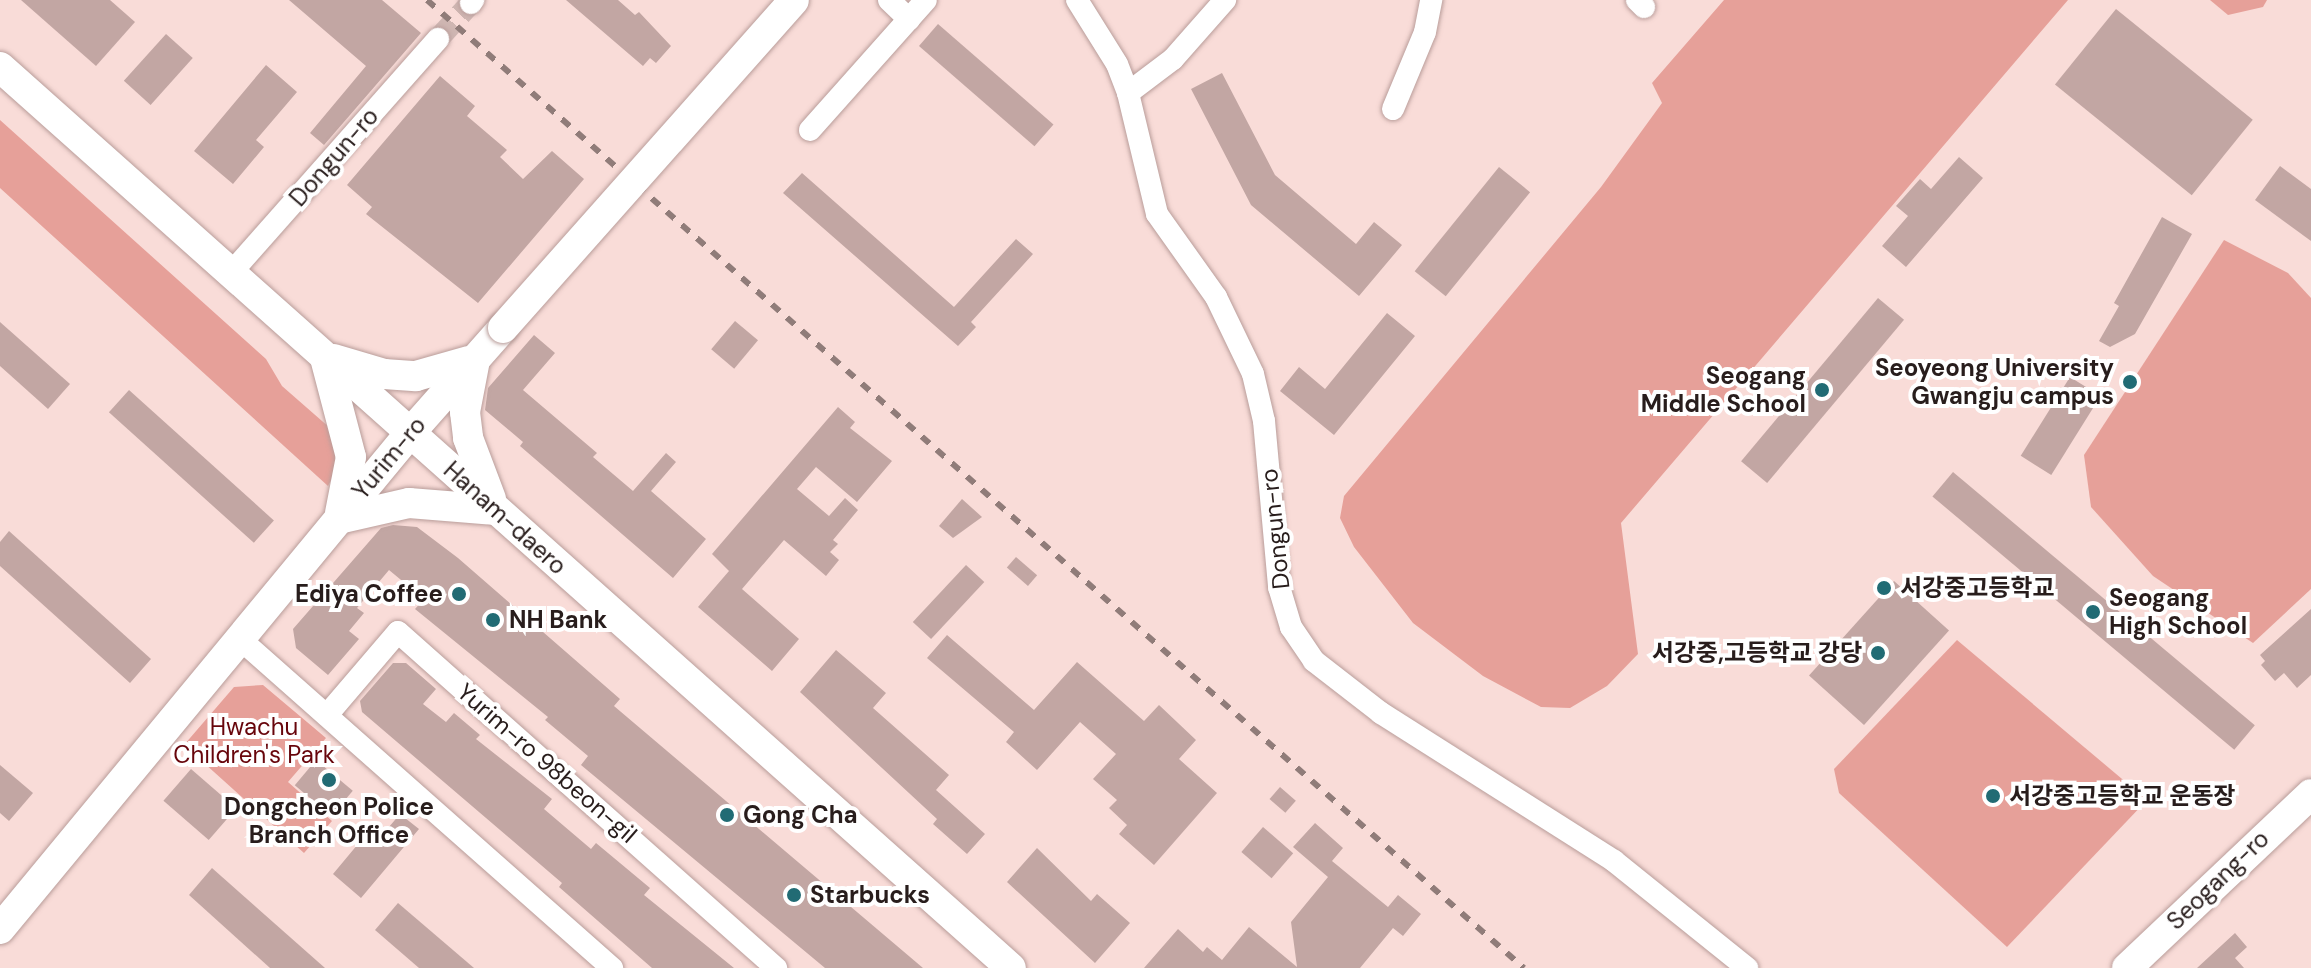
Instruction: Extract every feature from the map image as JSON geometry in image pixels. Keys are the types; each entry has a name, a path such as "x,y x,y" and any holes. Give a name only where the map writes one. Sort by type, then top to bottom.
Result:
{"street":[{"name":"Yurim-ro","path":"2,922 410,433 794,0"},
{"path":"889,0 909,19"},
{"path":"810,130 926,0"},
{"name":"Dongun-ro","path":"1077,0 1117,64 1128,93 1157,214 1216,297 1253,374 1264,421 1279,587 1291,627 1314,661 1381,713 1614,861 1747,968"},
{"path":"1128,93 1173,59 1225,0"},
{"path":"1393,109 1425,32 1431,0"},
{"name":"Dongun-ro","path":"230,274 438,39"},
{"name":"Hanam-daero","path":"0,67 1011,968"},
{"path":"324,356 384,374 416,376 475,358 465,412 468,438 496,510 409,503 339,519 351,457 324,356"},
{"name":"Yurim-ro 98beon-gil","path":"327,715 398,632 776,968"},
{"path":"240,639 612,968"},
{"name":"Seogang-ro","path":"2127,968 2311,794"}],"green space":[{"path":"1724,0 2068,0 1621,523 1638,654 1607,686 1570,708 1541,707 1483,676 1413,623 1354,547 1340,518 1344,496 1601,187 1662,103 1652,83"},
{"path":"2210,0 2267,0 2263,7 2228,15"},
{"path":"0,120 266,359 282,386 330,428 338,467 328,486 0,188"},
{"path":"2224,240 2288,273 2311,298 2311,589 2253,643 2153,576 2091,507 2084,455"},
{"name":"서강중고등학교 운동장","path":"1957,640 2147,800 2007,947 1839,793 1834,769"},
{"name":"Hwachu Children's Park","path":"263,685 326,738 288,782 332,821 304,853 184,745 234,687"}],"building":[{"path":"21,0 110,0 135,22 96,66"},
{"path":"289,0 382,0 421,33 324,145 310,133 366,66"},
{"path":"566,0 618,0 635,15 639,12 671,46 656,63 650,58 643,66"},
{"path":"2116,9 2253,120 2192,195 2055,84"},
{"path":"938,24 1053,124 1034,146 919,46"},
{"path":"166,34 193,58 151,105 124,81"},
{"path":"266,65 297,92 256,140 264,147 233,184 194,151"},
{"path":"1222,73 1275,175 1356,244 1374,222 1402,245 1359,296 1251,205 1191,89"},
{"path":"440,76 475,106 467,116 507,150 500,157 523,179 552,151 584,179 478,303 366,214 372,207 347,185"},
{"path":"1959,157 1983,178 1906,267 1882,246 1908,216 1896,206 1920,179 1931,189"},
{"path":"2280,166 2311,189 2311,241 2255,200"},
{"path":"1499,167 1530,192 1446,296 1415,271"},
{"path":"802,173 954,307 1016,239 1033,254 971,322 976,327 958,346 783,193"},
{"path":"2162,217 2192,234 2135,334 2110,347 2099,341 2119,306 2114,303"},
{"name":"Seogang Middle School","path":"1878,298 1904,320 1767,483 1741,461"},
{"path":"1387,313 1415,336 1334,435 1280,391 1299,367 1325,389"},
{"path":"735,321 758,340 734,369 711,349"},
{"path":"0,322 70,384 48,409 0,366"},
{"path":"534,335 555,353 523,390 597,453 593,457 633,491 666,453 676,462 651,491 706,539 673,578 520,446 523,442 485,410 488,388"},
{"path":"2070,377 2101,396 2051,475 2021,456"},
{"path":"129,390 274,520 254,543 109,412"},
{"path":"838,407 855,422 850,428 892,461 857,502 816,467 797,489 829,516 845,498 858,510 833,540 838,544 830,552 839,560 826,576 784,540 742,589 799,639 772,671 698,607 729,571 712,554"},
{"name":"Seogang High School","path":"1953,472 2255,725 2234,750 1932,497"},
{"path":"962,499 982,517 953,538 939,526"},
{"path":"393,525 417,527 458,558 620,699 614,706 923,968 825,968 581,765 588,756 545,720 548,717 415,609 424,599 389,570 357,608 364,613 349,631 359,639 328,675 296,648 293,629 381,528"},
{"path":"9,531 151,659 130,683 0,566 0,542"},
{"path":"1016,557 1037,575 1028,586 1007,568"},
{"path":"966,565 984,582 931,639 913,622"},
{"name":"서강중,고등학교 강당","path":"1894,581 1949,631 1864,725 1809,675"},
{"path":"2311,609 2311,675 2297,688 2284,673 2275,681 2261,665 2265,661 2260,655"},
{"path":"947,635 1034,710 1077,662 1144,721 1159,705 1196,740 1179,759 1217,793 1154,865 1119,834 1127,825 1109,808 1117,800 1093,779 1116,754 1080,722 1037,770 1006,742 1014,732 927,658"},
{"path":"836,650 886,693 873,708 949,775 936,790 985,834 967,854 933,824 937,819 800,692"},
{"path":"393,663 406,663 436,689 423,704 446,722 454,713 480,735 476,739 552,799 544,809 591,849 596,843 650,888 644,895 734,968 652,968 559,887 562,883 362,712 360,701"},
{"path":"316,760 353,791 332,816 295,785"},
{"path":"0,765 33,793 9,821 0,813"},
{"path":"191,769 236,808 209,840 163,801"},
{"path":"1280,787 1296,801 1285,813 1270,799"},
{"path":"400,814 419,829 361,898 333,874 373,826 383,834"},
{"path":"1315,823 1343,848 1332,861 1388,907 1398,895 1421,914 1403,936 1393,928 1360,968 1144,968 1178,929 1203,952 1207,947 1222,960 1249,927 1297,967 1291,922 1328,877 1293,847"},
{"path":"1263,827 1293,853 1272,878 1241,852"},
{"path":"1037,848 1091,901 1097,894 1130,923 1095,963 1007,882"},
{"path":"212,868 325,968 270,968 189,895"},
{"path":"398,903 474,968 419,968 375,930"},
{"path":"2235,933 2247,947 2235,958 2244,968 2197,968"}],"tunnel":[{"path":"438,39 471,3"}],"railway":[{"path":"427,0 1524,968"}],"place":[{"name":"Seoyeong University Gwangju campus","path":"2130,382"},
{"name":"Seogang Middle School","path":"1822,390"},
{"name":"서강중고등학교","path":"1884,588"},
{"name":"Ediya Coffee","path":"459,594"},
{"name":"Seogang High School","path":"2093,612"},
{"name":"NH Bank","path":"493,620"},
{"name":"서강중,고등학교 강당","path":"1878,653"},
{"name":"Dongcheon Police Branch Office","path":"329,780"},
{"name":"서강중고등학교 운동장","path":"1993,796"},
{"name":"Gong Cha","path":"727,815"},
{"name":"Starbucks","path":"794,895"}]}
